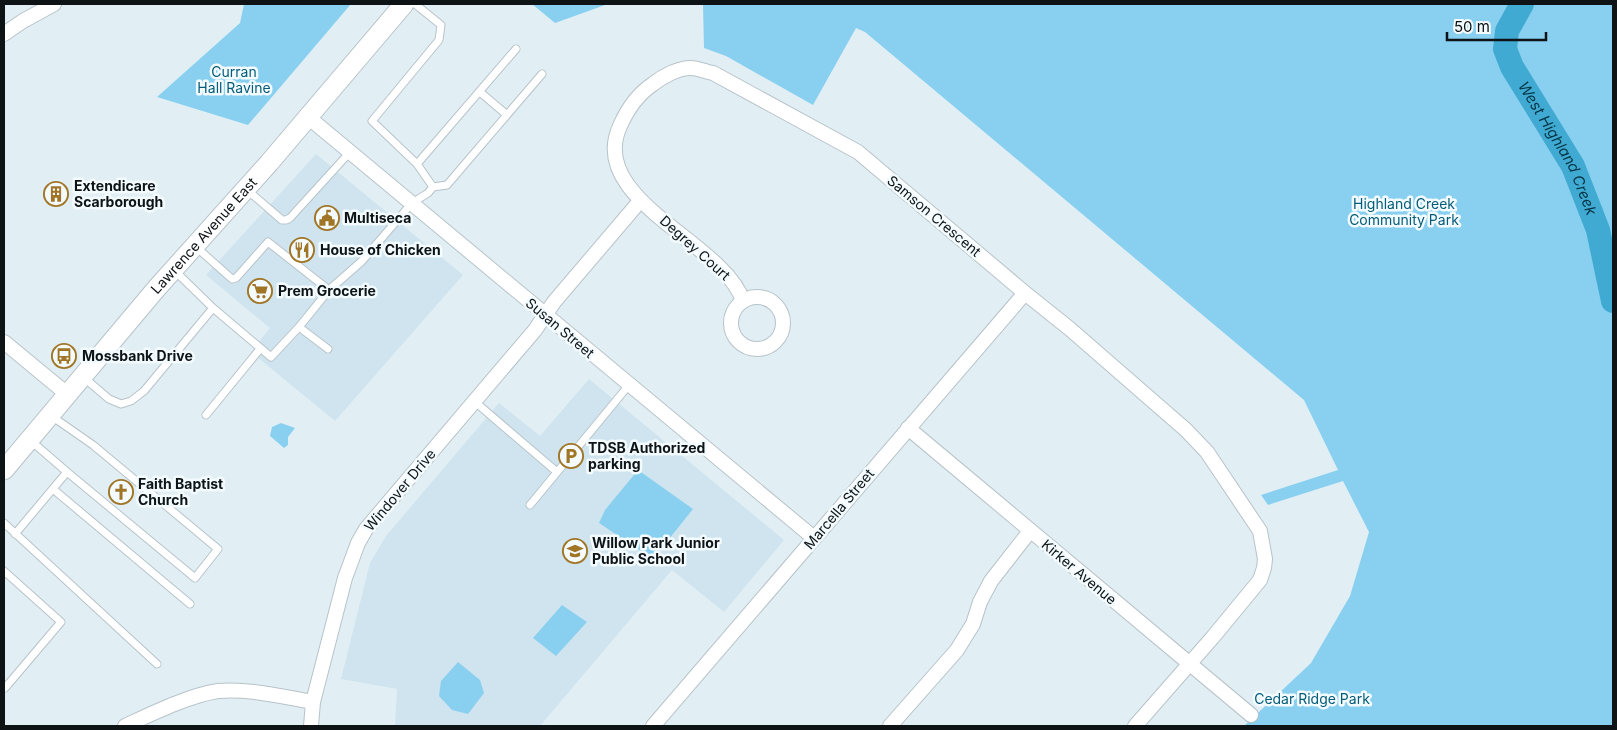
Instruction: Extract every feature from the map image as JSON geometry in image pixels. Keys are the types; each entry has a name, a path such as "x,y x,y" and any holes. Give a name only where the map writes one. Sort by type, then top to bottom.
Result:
{"main road":[{"name":"Lawrence Avenue East","path":"4,470 173,269 269,163 404,4"}],"street":[{"path":"4,34 54,4"},
{"name":"Samson Crescent","path":"640,201 620,171 615,155 614,137 624,117 636,100 652,84 673,72 691,68 713,73 858,152 1070,329 1198,441 1260,531 1264,568 1260,580 1135,726"},
{"name":"Susan Street","path":"308,117 814,538"},
{"path":"546,316 554,302 640,201"},
{"name":"Degrey Court","path":"640,201 724,272 739,288 743,301"},
{"name":"Marcella Street","path":"653,726 1025,293"},
{"name":"Windover Drive","path":"311,726 313,702 345,578 358,543 366,529 546,316"},
{"path":"4,342 67,394"},
{"name":"Kirker Avenue","path":"908,428 1251,715"},
{"path":"890,726 957,650 973,624 980,602 991,581 1030,532"},
{"path":"125,726 174,704 216,692 238,691 313,702"}],"lane":[{"path":"415,4 441,25 440,40 372,121 417,164 434,187"},
{"path":"417,164 516,50"},
{"path":"173,269 213,308 271,357 299,327 329,290 362,261 412,203 434,187 447,185 542,74"},
{"path":"480,92 507,115"},
{"path":"245,188 282,220 286,220 290,218 350,152"},
{"path":"195,245 232,279 236,278 268,242 329,290"},
{"path":"82,376 109,399 121,404 131,401 144,390 213,308"},
{"path":"299,327 328,349"},
{"path":"206,415 260,349"},
{"path":"530,505 629,385"},
{"path":"474,401 557,472"},
{"path":"29,440 195,578 218,549 93,445 77,436 50,415"},
{"path":"15,534 67,472"},
{"path":"53,489 190,604"},
{"path":"4,523 157,664"},
{"path":"4,571 62,622 6,688 4,687"}],"shaded area":[{"path":"316,154 463,275 335,421 251,352 270,328 206,275"},
{"name":"Willow Park Junior Public School","path":"589,379 784,540 724,612 672,570 540,726 395,726 397,689 341,679 370,563 386,536 499,403 540,436"}],"green space":[{"name":"Curran Hall Ravine","path":"244,4 351,4 248,125 157,97 240,23"},
{"path":"532,4 608,4 555,23"},
{"name":"Highland Creek Community Park","path":"703,4 1613,4 1613,726 1244,726 1311,663 1350,596 1369,532 1343,481 1268,505 1261,495 1338,470 1304,400 865,32 856,28 813,105 726,56 704,48"},
{"path":"281,423 295,428 288,437 288,445 284,448 270,436 272,427"},
{"path":"638,470 693,509 653,559 599,523 605,510"},
{"path":"562,605 587,622 556,656 533,638"},
{"path":"458,662 480,680 484,693 468,714 452,710 439,696 441,681"}],"waterway":[{"name":"West Highland Creek","path":"1522,4 1507,31 1505,49 1512,67 1573,166 1598,230 1613,301"}],"place":[{"name":"Extendicare Scarborough","path":"56,194"},
{"name":"Multiseca","path":"327,218"},
{"name":"House of Chicken","path":"302,250"},
{"name":"Prem Grocerie","path":"260,291"},
{"name":"Mossbank Drive","path":"64,356"},
{"name":"TDSB Authorized parking","path":"571,456"},
{"name":"Faith Baptist Church","path":"121,492"},
{"name":"Willow Park Junior Public School","path":"575,551"}],"park label":[{"name":"Cedar Ridge Park","path":"1312,699"}]}
